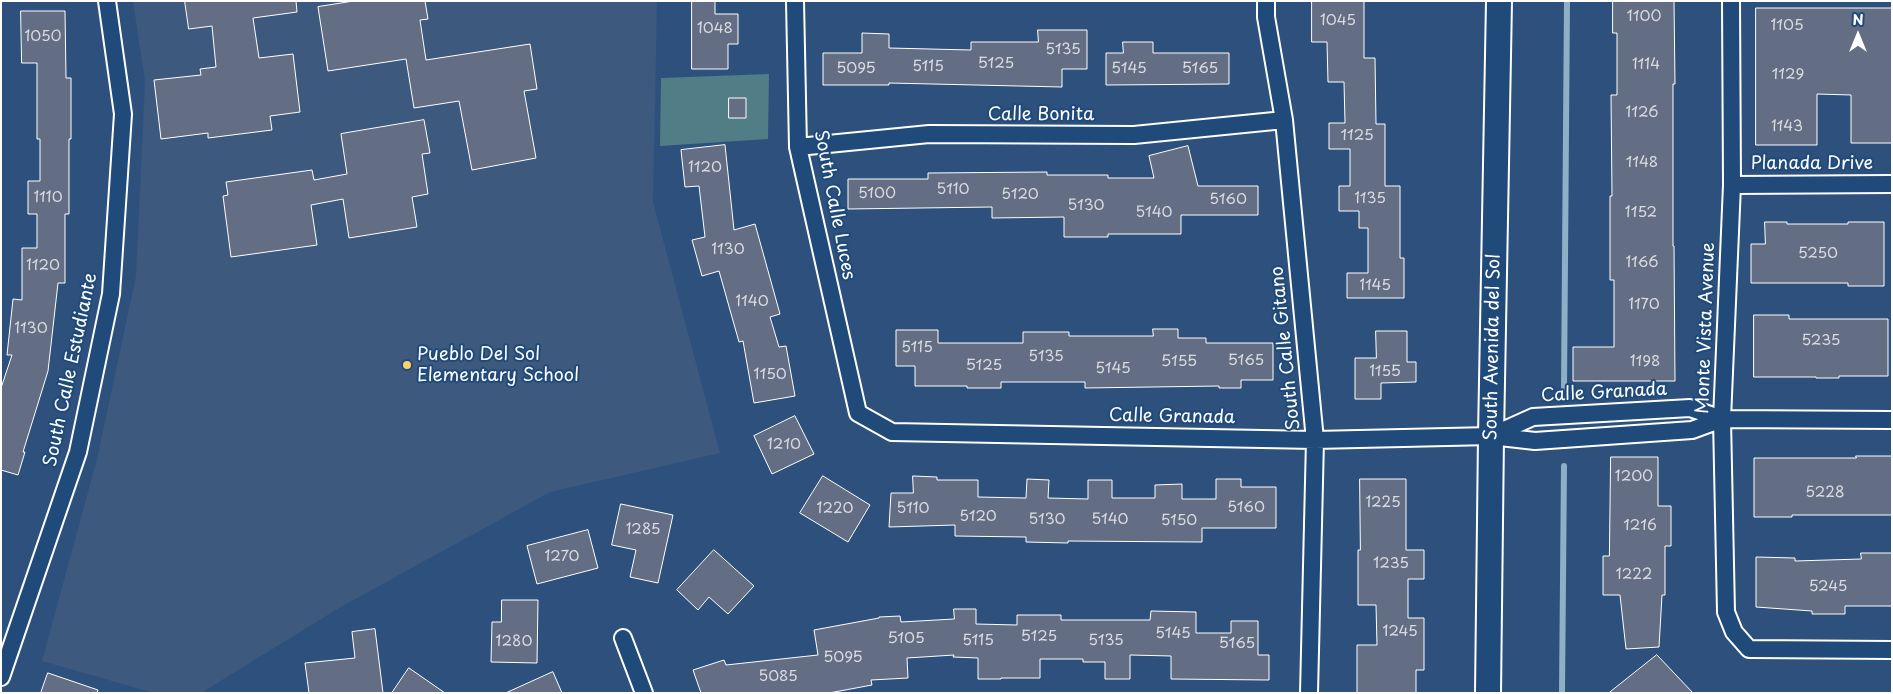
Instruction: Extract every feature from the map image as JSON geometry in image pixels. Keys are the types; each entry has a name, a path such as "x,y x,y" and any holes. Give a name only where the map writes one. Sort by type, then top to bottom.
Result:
{"street":[{"name":"South Calle Estudiante","path":"1,677 78,452 111,294 123,114 106,1"},
{"name":"South Calle Luces","path":"795,1 798,147 858,413"},
{"name":"South Calle Gitano","path":"1266,1 1266,16 1284,120 1316,440 1309,693"},
{"name":"South Avenida del Sol","path":"1488,693 1499,1"},
{"name":"Monte Vista Avenue","path":"1732,1 1732,185 1722,419 1726,612 1734,632 1749,648 1892,650"},
{"name":"Calle Bonita","path":"798,147 929,134 1134,136 1284,120"},
{"name":"Planada Drive","path":"1732,185 1892,184"},
{"name":"Calle Granada","path":"1491,436 1533,417 1690,408 1722,419 1892,420"},
{"name":"Calle Granada","path":"858,413 892,432 1316,440 1491,436 1535,441 1692,430 1722,419"},
{"path":"623,638 644,693"}],"shaded area":[{"name":"Pueblo Del Sol Elementary School","path":"133,1 657,1 653,202 720,453 550,492 339,608 201,693 154,693 42,661 97,459 136,276 145,82"}],"green space":[{"path":"769,74 768,139 660,146 661,78"}],"building":[{"path":"185,1 296,1 297,12 253,18 259,58 293,54 300,112 270,116 272,130 208,138 208,133 161,139 154,80 201,75 200,69 216,67 212,26 189,29"},
{"path":"354,1 425,1 428,19 420,20 426,60 530,44 537,89 524,91 536,158 472,170 459,101 414,108 406,59 328,71 318,7"},
{"path":"692,1 715,1 715,14 738,14 738,44 728,44 728,69 692,69"},
{"path":"1312,1 1364,1 1364,58 1375,58 1376,124 1385,124 1385,186 1400,186 1400,258 1404,258 1404,298 1347,298 1347,273 1368,273 1368,228 1359,228 1359,211 1339,211 1339,186 1350,186 1350,149 1329,149 1329,123 1345,123 1344,82 1328,82 1327,42 1312,42"},
{"path":"1613,1 1674,1 1673,246 1675,381 1573,381 1573,347 1614,347 1614,280 1610,280 1610,196 1612,196 1611,95 1617,95 1617,33 1613,33"},
{"path":"1756,8 1892,8 1892,143 1851,143 1851,95 1817,94 1817,145 1756,145"},
{"path":"21,11 65,11 66,78 71,78 71,139 69,139 69,214 65,214 65,283 58,283 48,371 23,452 25,452 18,475 1,470 1,388 12,355 7,355 13,299 22,300 22,248 37,248 37,214 28,214 28,181 40,181 40,139 37,139 37,63 22,63"},
{"path":"1038,30 1087,30 1087,69 1062,69 1062,87 889,83 889,85 823,85 823,53 862,53 862,33 889,34 889,48 971,50 971,42 1038,42"},
{"path":"1123,42 1153,42 1153,53 1229,53 1229,84 1106,85 1106,53 1123,53"},
{"path":"729,98 746,98 746,118 729,118"},
{"path":"424,120 430,153 422,154 428,194 412,197 417,227 349,238 343,199 311,205 317,245 231,257 223,196 228,195 226,182 312,170 314,180 347,174 341,134"},
{"path":"725,145 734,230 755,224 780,314 770,317 779,347 786,346 795,396 754,403 743,341 739,342 719,271 702,276 692,240 705,237 699,186 685,187 681,150"},
{"path":"1188,146 1198,186 1258,186 1258,215 1181,215 1181,234 1108,234 1108,237 1064,237 1064,217 992,218 992,207 848,209 848,179 928,179 928,173 1047,172 1047,175 1108,175 1108,178 1154,178 1149,156"},
{"path":"1765,222 1848,224 1848,222 1884,222 1884,286 1848,286 1848,283 1751,283 1751,244 1765,244"},
{"path":"1754,315 1789,315 1789,319 1888,319 1888,376 1839,376 1839,378 1754,377"},
{"path":"1153,329 1178,329 1178,338 1206,338 1206,343 1273,343 1273,380 1241,380 1241,388 1219,388 1219,386 1085,388 1085,382 1001,382 1001,388 967,388 967,386 915,386 915,366 896,366 896,330 938,330 938,343 1023,343 1023,332 1069,332 1069,336 1153,336"},
{"path":"1376,331 1407,331 1407,362 1416,362 1416,382 1381,383 1381,399 1355,399 1355,358 1376,358"},
{"path":"795,416 814,454 772,474 754,436"},
{"path":"1856,456 1892,456 1892,515 1754,517 1754,458 1856,458"},
{"path":"1611,457 1658,457 1658,506 1671,506 1671,546 1665,546 1665,595 1662,595 1659,647 1626,649 1620,595 1603,595 1603,556 1609,556"},
{"path":"823,476 870,505 848,542 800,513"},
{"path":"913,476 937,477 937,480 978,480 978,497 1026,498 1027,479 1049,480 1048,498 1088,499 1088,480 1112,480 1112,498 1155,498 1155,485 1182,484 1182,499 1216,499 1216,479 1241,479 1241,487 1276,487 1276,528 1202,528 1202,542 1068,541 1068,543 1026,542 1026,537 955,536 955,525 889,527 891,493 913,493"},
{"path":"1360,479 1406,479 1406,550 1424,550 1424,579 1408,579 1408,618 1424,618 1424,670 1416,670 1416,693 1357,693 1357,645 1377,645 1376,605 1358,605"},
{"path":"621,504 673,515 658,583 630,577 636,550 612,545"},
{"path":"588,530 598,568 537,584 527,546"},
{"path":"714,550 754,586 728,614 709,597 698,610 677,590"},
{"path":"1861,553 1892,553 1892,606 1845,606 1845,614 1812,614 1812,611 1756,607 1756,557 1795,558 1795,561 1861,559"},
{"path":"502,600 538,600 537,663 491,662 492,622 501,622"},
{"path":"954,609 976,609 976,624 1017,625 1017,615 1061,615 1061,620 1150,620 1151,611 1196,612 1196,633 1231,633 1231,621 1258,621 1258,655 1269,655 1269,680 1171,679 1171,656 1130,655 1130,679 1105,679 1105,662 1083,662 1083,659 1040,659 1040,678 978,679 978,658 953,657 954,655 907,658 908,678 871,680 872,685 829,693 701,693 693,670 724,660 726,665 818,655 814,630 879,617 900,616 901,622 954,619"},
{"path":"375,629 383,693 309,693 305,663 355,658 352,632"},
{"path":"1657,655 1693,693 1609,693"},
{"path":"409,668 445,693 392,693"},
{"path":"553,672 562,693 506,693"},
{"path":"48,673 98,690 97,693 41,693"}],"waterway":[{"path":"1564,388 1567,1"},
{"path":"1562,693 1564,466"}],"place":[{"name":"Pueblo Del Sol Elementary School","path":"407,365"}]}
